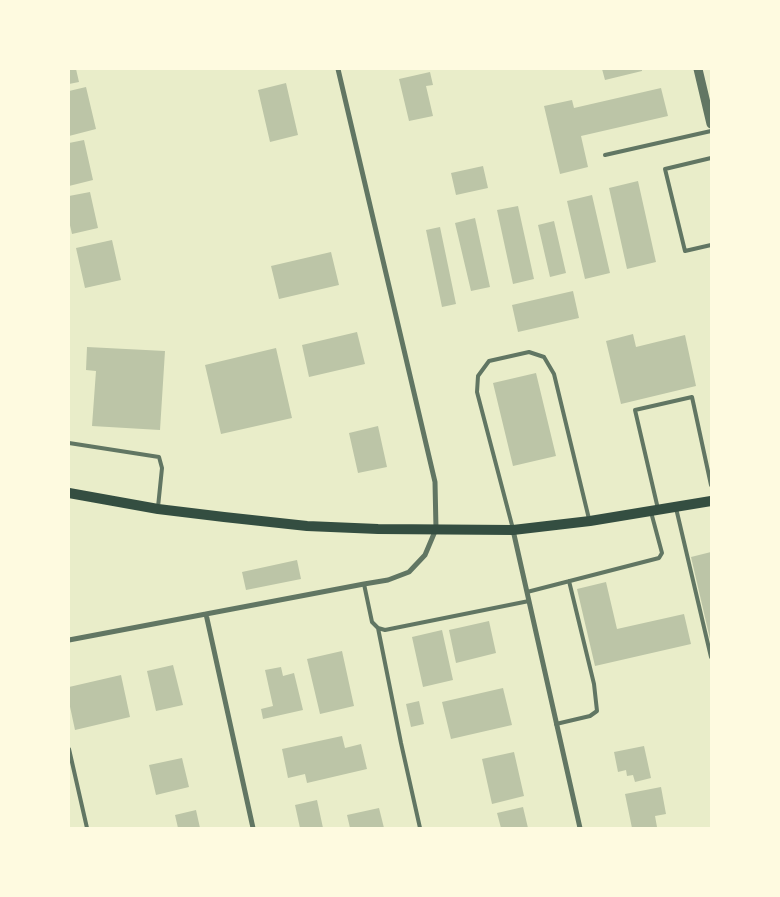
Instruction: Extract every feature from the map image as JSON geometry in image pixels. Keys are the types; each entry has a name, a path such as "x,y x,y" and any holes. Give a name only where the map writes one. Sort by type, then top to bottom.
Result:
{"main road":[{"path":"69,493 158,510 307,526 378,529 514,530 590,521 711,501"}],"street":[{"path":"69,640 388,580 409,572 425,555 436,529 435,482 338,69"},
{"path":"698,69 711,124"},
{"path":"514,530 580,828"},
{"path":"206,614 253,828"}],"lane":[{"path":"606,155 711,131"},
{"path":"711,158 665,169 684,251 711,245"},
{"path":"514,530 477,392 478,376 489,361 529,352 544,357 554,374 590,521"},
{"path":"527,592 659,558 662,554 635,410 692,397 711,485"},
{"path":"69,443 160,457 162,468 158,510"},
{"path":"676,508 711,656"},
{"path":"556,724 590,716 597,711 594,684 569,581"},
{"path":"364,584 372,622 378,628 385,630 529,600"},
{"path":"378,628 400,743 420,828"},
{"path":"69,749 86,828"}],"building":[{"path":"69,69 76,69 79,82 69,84"},
{"path":"602,69 642,69 642,71 605,80"},
{"path":"430,72 433,85 426,86 433,116 409,121 399,79"},
{"path":"286,83 298,135 270,142 258,90"},
{"path":"86,87 96,129 69,136 69,91"},
{"path":"661,88 668,116 581,136 588,167 560,174 544,106 572,100 574,108"},
{"path":"84,140 93,180 69,186 69,143"},
{"path":"483,166 488,188 456,195 451,173"},
{"path":"638,181 656,262 627,269 609,188"},
{"path":"90,192 98,228 72,234 69,221 69,196"},
{"path":"592,195 610,273 585,279 567,201"},
{"path":"518,206 534,279 513,284 497,210"},
{"path":"475,218 490,287 471,291 455,223"},
{"path":"554,221 566,273 550,277 538,225"},
{"path":"440,227 456,304 442,307 426,230"},
{"path":"112,240 121,280 85,288 76,248"},
{"path":"331,252 339,285 279,299 271,266"},
{"path":"573,291 579,318 518,332 512,305"},
{"path":"357,332 365,364 309,377 302,345"},
{"path":"633,334 636,347 685,335 696,386 621,404 606,341"},
{"path":"87,347 165,351 160,430 92,426 96,371 86,370"},
{"path":"276,348 292,418 221,434 205,365"},
{"path":"536,373 556,456 513,466 493,383"},
{"path":"378,426 387,467 358,473 349,433"},
{"path":"711,552 711,639 710,639 691,557"},
{"path":"297,560 301,579 246,590 242,572"},
{"path":"606,582 617,629 684,614 691,644 595,666 577,589"},
{"path":"489,621 496,653 456,663 449,630"},
{"path":"442,630 453,680 423,687 412,637"},
{"path":"342,651 354,706 320,714 307,659"},
{"path":"173,665 183,705 156,711 147,671"},
{"path":"281,667 283,676 294,673 303,710 263,719 261,709 273,706 265,670"},
{"path":"121,675 130,717 75,730 69,702 69,687"},
{"path":"503,688 512,725 451,739 442,702"},
{"path":"419,701 424,724 411,727 406,704"},
{"path":"342,736 345,748 361,744 367,769 307,783 305,774 288,778 282,749"},
{"path":"644,746 651,778 635,782 633,775 627,776 626,770 618,772 614,752"},
{"path":"514,752 524,796 492,804 482,759"},
{"path":"182,758 189,787 156,795 149,765"},
{"path":"661,787 666,814 655,816 657,827 632,828 625,794"},
{"path":"317,800 323,828 300,828 295,805"},
{"path":"523,807 528,828 501,828 497,813"},
{"path":"379,808 384,828 350,828 347,815"},
{"path":"196,810 200,828 178,828 175,815"}]}
